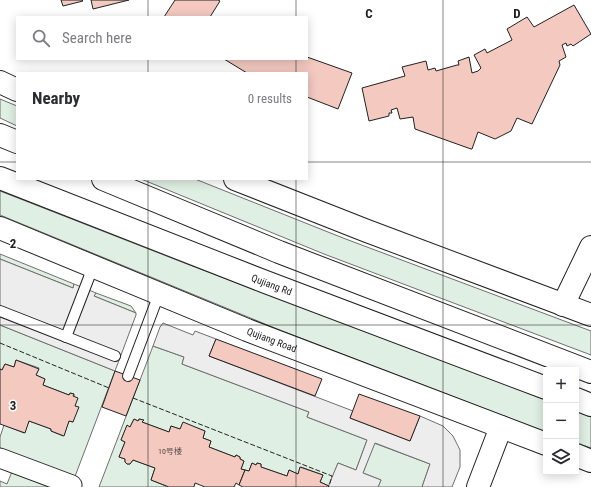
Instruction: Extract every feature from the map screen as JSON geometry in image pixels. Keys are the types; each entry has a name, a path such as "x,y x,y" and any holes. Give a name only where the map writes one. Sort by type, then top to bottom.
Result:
{"main road":[{"path":"0,82 16,90"},
{"path":"0,135 16,142"},
{"name":"Qujiang Rd","path":"0,178 263,281 543,387"},
{"path":"104,180 286,255 591,372"},
{"path":"238,180 591,315"},
{"name":"Qujiang Road","path":"0,228 159,294 317,357 543,443"},
{"path":"563,305 591,247"},
{"path":"579,400 591,405"},
{"path":"478,487 501,427"},
{"path":"579,456 591,461"}],"street":[{"path":"0,458 73,486"}],"lane":[{"path":"66,337 93,267"},
{"path":"128,376 159,294"},
{"path":"0,311 115,356"}],"green space":[{"path":"0,99 16,106 16,126 0,118"},
{"path":"143,180 198,180 343,238 591,331 591,355 324,254"},
{"path":"0,191 187,264 543,399 543,431 282,331 0,215"},
{"path":"0,254 74,284 73,288 0,259"},
{"path":"96,293 131,306 136,313 94,296"},
{"path":"0,325 115,371 74,479 0,452 0,437 4,425 24,433 29,421 51,429 51,431 63,436 69,421 73,422 75,406 74,394 70,393 69,395 43,385 45,379 36,375 39,368 16,360 14,367 5,364 2,370 0,369"},
{"path":"153,346 184,357 182,364 309,412 307,417 367,440 356,470 338,463 329,486 320,482 323,475 301,467 298,474 289,470 287,476 261,467 261,464 257,463 256,465 252,463 249,471 241,469 244,461 240,459 240,457 236,455 235,457 209,447 211,441 203,438 205,431 183,423 180,429 171,426 169,432 142,422 143,420 139,419 138,421 134,419 130,427 127,426 121,440 125,442 119,457 125,459 127,464 130,464 133,460 155,468 151,480 166,487 99,487"},
{"path":"579,412 591,417 591,448 579,444"},
{"path":"374,443 430,464 422,487 378,487 381,480 363,473"},
{"path":"13,469 59,487 0,487 0,481 7,484"}],"shaded area":[{"path":"0,259 73,288 74,284 96,293 94,296 136,313 115,371 0,325"},
{"path":"163,323 193,335 195,331 216,339 209,356 353,411 350,418 410,441 420,416 443,426 453,436 460,450 460,467 452,487 422,487 430,464 375,443 363,473 381,480 378,487 328,487 338,463 356,470 367,440 307,417 309,412 182,364 184,357 153,346"}],"building":[{"path":"61,0 82,0 83,1 63,6"},
{"path":"91,0 129,0 93,9"},
{"path":"175,0 220,1 211,16 165,16"},
{"path":"574,5 591,34 573,46 571,44 567,46 566,43 562,45 566,57 559,61 560,65 532,124 517,118 511,131 495,139 478,132 471,149 415,129 413,117 400,119 397,108 391,110 392,113 389,113 389,116 369,121 362,88 405,76 402,67 426,61 428,70 435,68 436,71 459,65 458,61 469,57 472,73 478,71 481,68 474,55 485,49 487,53 512,40 507,29 527,17 534,27"},
{"path":"308,57 352,73 338,109 308,97 308,72 245,72 226,60 308,60"},
{"path":"216,339 322,379 315,396 209,356"},
{"path":"16,360 39,369 36,375 45,379 43,385 69,395 70,393 74,394 73,396 78,398 75,406 79,407 73,422 69,421 64,436 51,431 51,429 29,421 25,433 0,424 0,369 2,370 5,364 14,367"},
{"path":"115,371 140,380 126,416 102,407"},
{"path":"359,394 420,416 410,441 350,418"},
{"path":"134,419 138,421 139,419 144,420 142,422 169,432 171,426 180,429 183,422 205,431 203,438 211,441 209,447 235,457 236,455 244,461 241,469 245,470 239,485 236,483 234,487 205,487 195,483 194,487 169,487 151,480 155,468 133,460 130,464 127,464 125,459 119,457 125,442 121,440 127,425 130,427"},
{"path":"252,463 256,465 257,463 261,464 261,467 287,476 289,470 298,474 300,467 323,475 320,482 329,486 243,487 239,485 245,470 249,471"}],"fence":[{"path":"0,343 109,388"},
{"path":"133,398 332,476 329,486"}]}
